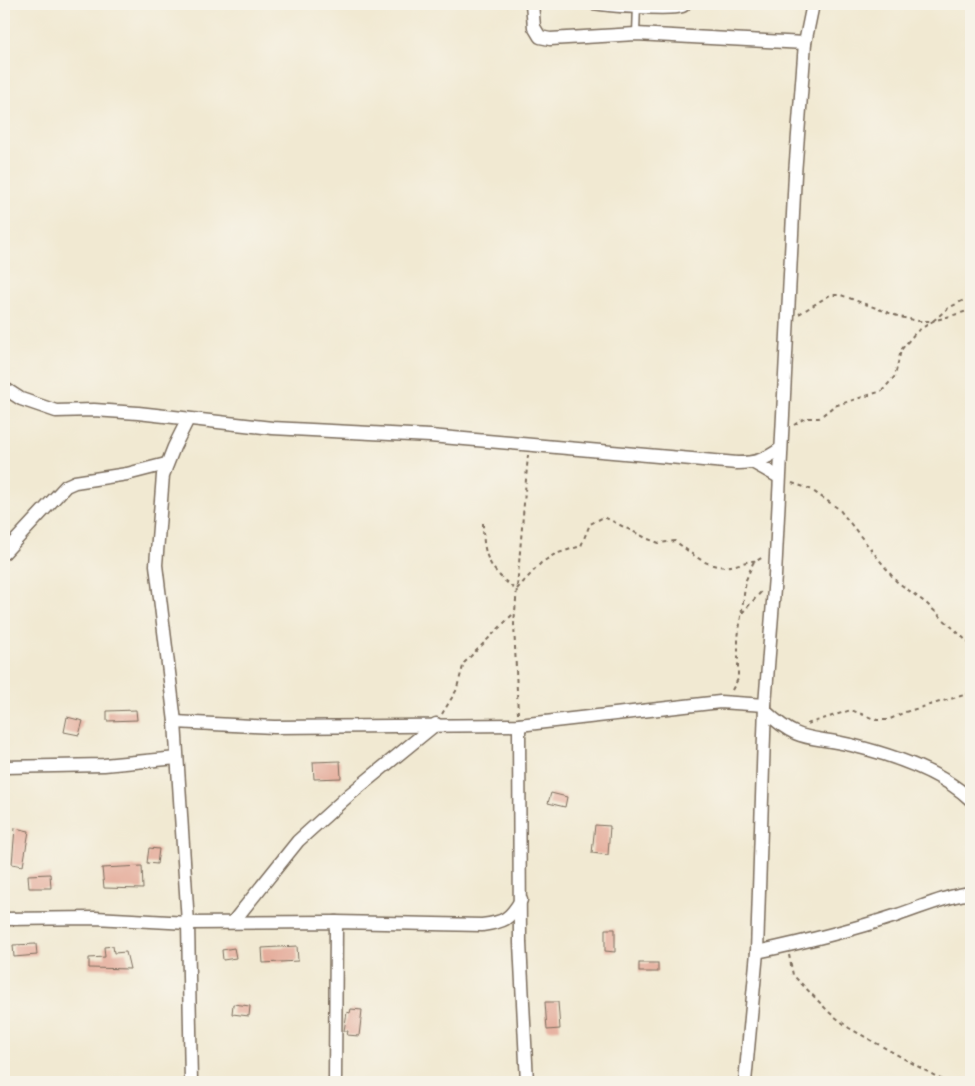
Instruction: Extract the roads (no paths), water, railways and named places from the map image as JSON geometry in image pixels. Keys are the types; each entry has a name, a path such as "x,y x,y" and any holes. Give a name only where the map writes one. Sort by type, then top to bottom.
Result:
{"street":[{"path":"532,4 534,27 540,37 550,39 636,34 805,43"},
{"path":"745,1082 757,952 765,708 775,576 787,322 805,43 814,4"},
{"path":"4,388 21,398 56,411 94,410 272,428 430,436 754,463 779,477"},
{"path":"188,420 166,464 163,475 156,565 175,722 188,923 191,1082"},
{"path":"754,463 767,458 780,443"},
{"path":"4,553 66,486 75,482 127,474 166,464"},
{"path":"175,722 284,728 436,724 519,725 720,702 765,708 781,726 797,735 850,745 911,765 945,781 971,800"},
{"path":"233,922 298,841 349,795 436,724"},
{"path":"519,725 520,943 527,1082"},
{"path":"4,766 104,764 177,758"},
{"path":"757,952 787,946 897,915 955,895 971,893"},
{"path":"4,919 95,918 188,923 336,922 482,925 501,922 512,914 521,900"},
{"path":"335,1082 336,922"},
{"path":"501,922 520,943"}],"lane":[{"path":"586,4 598,7 637,6 683,9 688,4"},
{"path":"636,34 637,6"}]}
